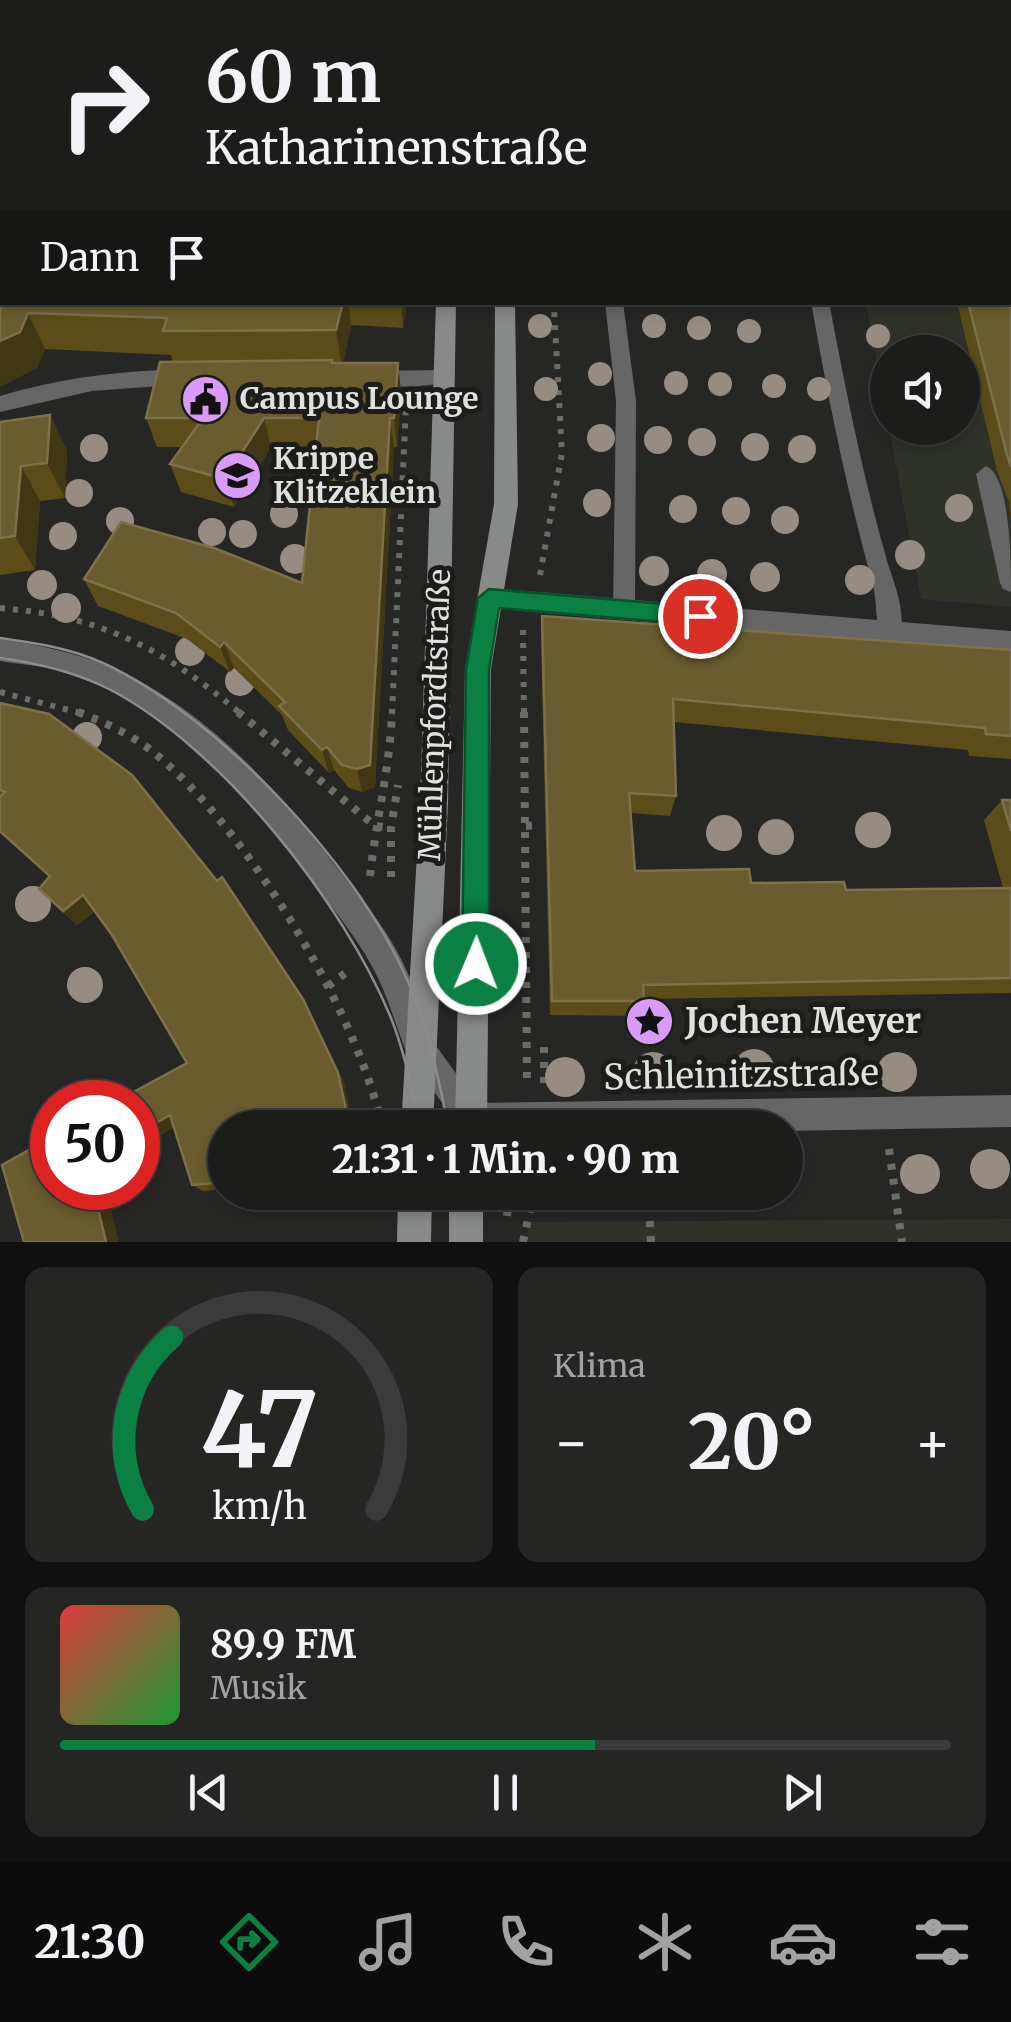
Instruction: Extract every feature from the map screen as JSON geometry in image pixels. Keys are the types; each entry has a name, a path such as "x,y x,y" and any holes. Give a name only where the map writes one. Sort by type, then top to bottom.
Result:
{"main road":[{"name":"Mühlenpfordtstraße","path":"418,1110 434,804 446,305"},
{"name":"Mühlenpfordtstraße","path":"472,1110 478,669 506,504 505,305"},
{"path":"414,1242 415,1210"},
{"path":"466,1210 466,1242"}],"street":[{"path":"341,378 444,377"},
{"path":"0,404 63,386 107,380 207,378"},
{"path":"489,598 1011,642"},
{"path":"0,650 60,660 106,675 161,706 237,771 303,844 388,963 420,1049"},
{"name":"Schleinitzstraße","path":"803,1115 1011,1111"}],"lane":[{"path":"614,305 626,401 624,610"},
{"path":"821,305 853,477 888,601 890,632"},
{"path":"986,474 1011,583"},
{"path":"420,1049 463,1110"}],"path":[{"path":"540,574 562,453 554,305"},
{"path":"370,883 375,826 390,764 406,394"},
{"path":"523,628 527,1092"},
{"path":"0,692 38,699 115,729 154,752 205,807 253,868 328,986 360,1046 378,1107"},
{"path":"526,826 538,826"},
{"path":"328,986 352,968"},
{"path":"544,1047 544,1096"},
{"path":"885,1113 902,1242"},
{"path":"523,1242 523,1222 530,1210"},
{"path":"649,1210 651,1242"}],"shaded area":[{"path":"866,305 1011,305 1011,607 921,599 892,445 980,445 980,335 872,335"},
{"path":"1011,1219 1011,1242 528,1242 528,1222"}],"building":[{"path":"0,305 342,305 336,330 163,331 167,318 28,313 20,332 0,341"},
{"path":"969,305 1011,305 1011,467 980,349 980,335 976,335"},
{"path":"160,362 398,363 394,418 390,418 370,765 357,769 342,765 327,747 322,750 279,706 285,702 224,642 220,647 176,613 84,579 121,522 214,548 302,583 319,418 264,418 225,479 170,464 203,418 146,418"},
{"path":"50,415 47,463 21,466 15,536 0,538 0,422"},
{"path":"542,616 1011,650 1011,736 986,734 985,728 673,699 676,796 629,793 635,871 749,869 751,883 844,882 846,890 1011,888 1011,978 643,985 644,1001 552,1001"},
{"path":"0,703 49,714 132,775 217,881 222,877 303,999 338,1073 346,1110 208,1110 208,1184 192,1185 170,1115 160,1121 160,1080 156,1080 187,1063 112,935 83,895 63,911 39,889 50,876 0,831 0,797 5,792 0,790"},
{"path":"1002,800 1011,800 1011,831"},
{"path":"30,1149 30,1210 98,1210 106,1242 24,1242 2,1165"}],"tram line":[{"path":"0,638 78,653 146,687 191,718 277,796 317,840 382,931 420,1012 445,1110"},
{"path":"0,658 42,666 109,689 152,715 235,788 310,878 370,973 391,1018 416,1110"},
{"path":"426,1210 427,1242"},
{"path":"455,1210 455,1242"}],"place":[{"name":"Campus Lounge","path":"205,399"},
{"name":"Krippe Klitzeklein","path":"238,476"},
{"name":"Jochen Meyer","path":"650,1021"}],"route":[{"path":"476,964 478,669 489,598 700,616"}]}
